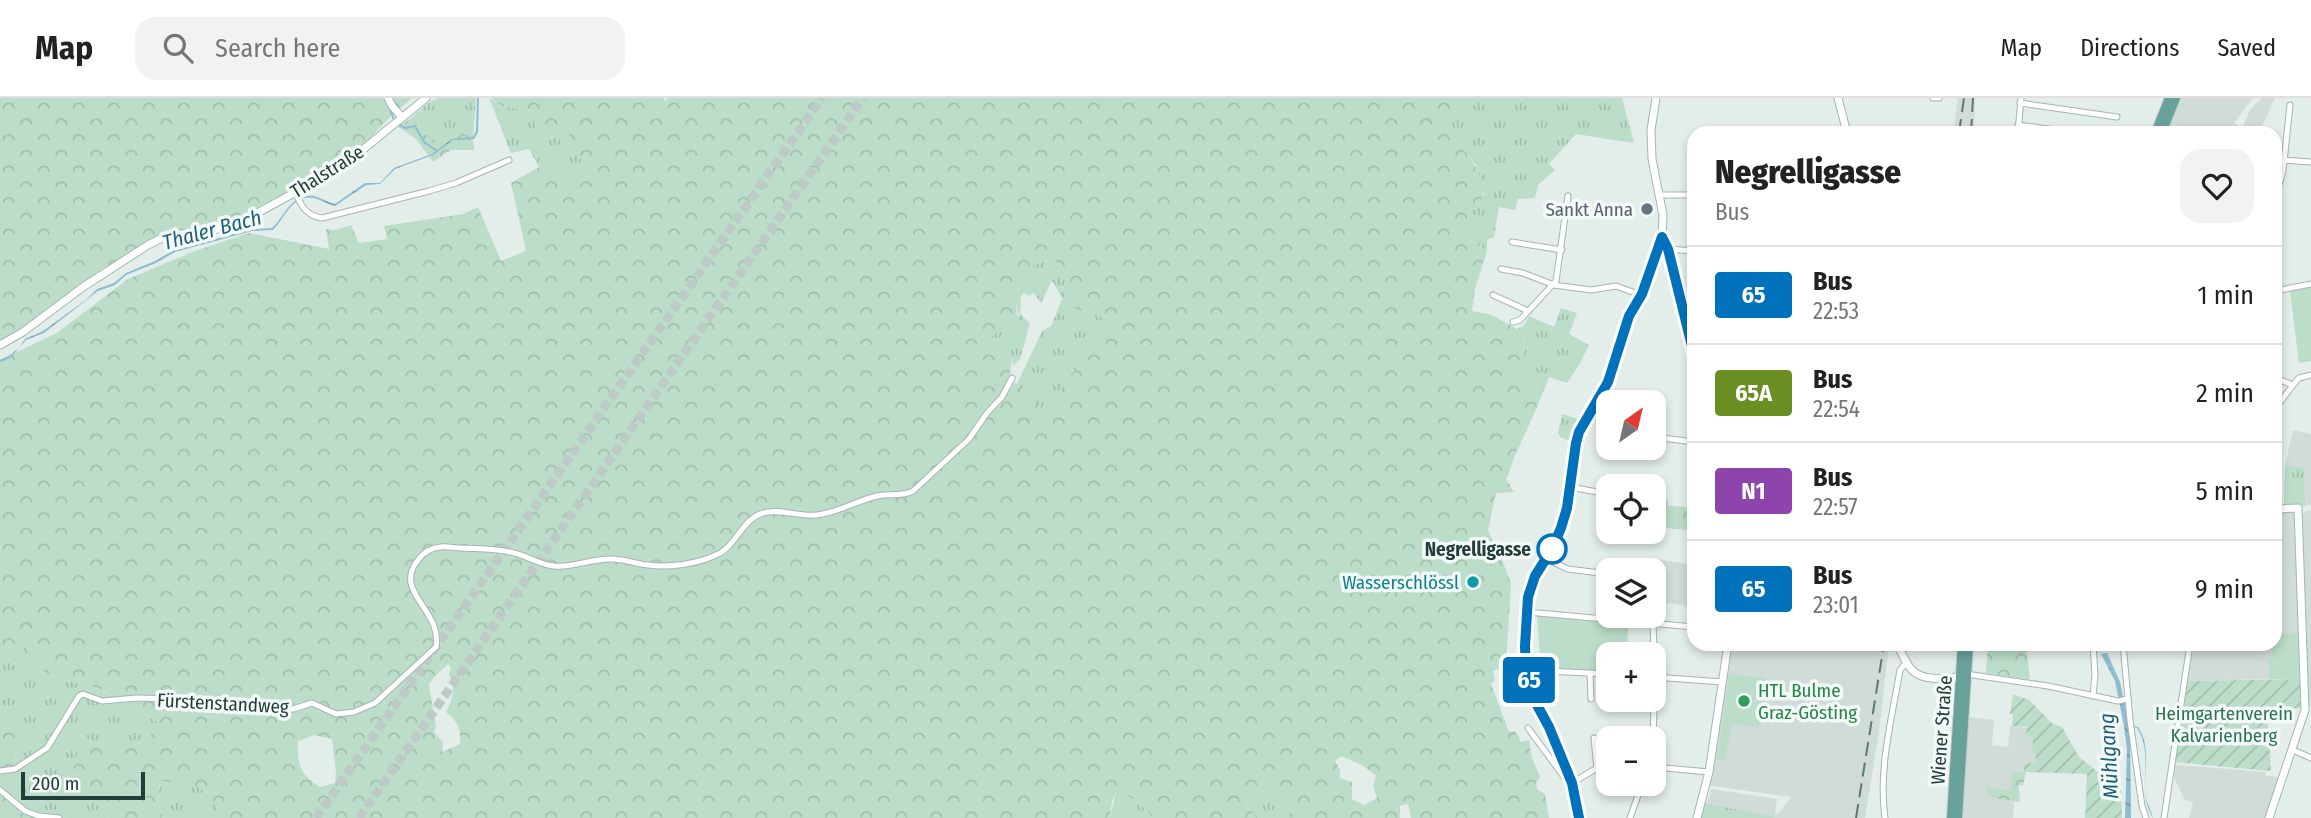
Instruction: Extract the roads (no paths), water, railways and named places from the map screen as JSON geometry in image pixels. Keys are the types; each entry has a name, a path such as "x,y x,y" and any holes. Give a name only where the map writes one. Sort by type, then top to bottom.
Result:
{"main road":[{"path":"2158,126 2169,98"},
{"path":"2165,126 2176,98"},
{"name":"Wiener Straße","path":"1958,818 1962,651"},
{"name":"Wiener Straße","path":"1951,818 1962,674 1967,651"}],"street":[{"path":"388,98 397,120"},
{"name":"Thalstraße","path":"0,345 83,287 166,236 237,224 297,197 349,161 426,98"},
{"path":"1579,818 1572,783 1537,705 1526,670 1527,612 1531,586 1561,528 1576,443 1589,412 1608,382 1629,316 1641,295 1662,237 1663,215 1652,159 1651,130 1656,98"},
{"path":"1838,98 1845,126"},
{"path":"1933,98 1939,98"},
{"path":"2026,126 2018,125 2021,100 2117,117"},
{"path":"2282,168 2290,105"},
{"path":"297,197 307,212 315,217 334,216 456,183 509,160"},
{"path":"2284,160 2311,162"},
{"path":"1659,195 1687,195"},
{"path":"1513,322 1522,318 1543,293 1554,285 1562,250 1567,196"},
{"path":"1662,237 1668,249 1687,328"},
{"path":"1512,242 1562,250"},
{"path":"1668,249 1687,250"},
{"path":"1501,269 1523,273 1554,285 1591,290 1616,286 1641,295"},
{"path":"2282,290 2311,284"},
{"path":"1493,295 1528,311"},
{"path":"1682,310 1687,310"},
{"path":"2282,400 2299,378 2311,375"},
{"name":"Fürstenstandweg","path":"0,771 15,769 47,748 79,696 83,694 102,701 137,698 206,700 279,710 312,703 336,714 364,709 375,703 436,647 438,638 433,622 417,599 411,582 416,562 432,549 442,546 462,549 489,548 516,553 538,564 559,566 611,559 658,566 705,559 722,552 753,518 763,513 825,514 870,498 906,495 913,491 969,439 1002,397 1012,377"},
{"path":"2282,381 2294,385"},
{"path":"1589,412 1596,416"},
{"path":"1666,438 1687,441"},
{"path":"1570,487 1596,492"},
{"path":"2269,818 2308,708 2298,508 2282,509"},
{"path":"1546,559 1568,569 1596,572"},
{"path":"1527,612 1596,619"},
{"path":"1666,625 1687,627"},
{"path":"1697,818 1709,772 1727,651"},
{"path":"1900,651 1916,673 1933,677 1962,674"},
{"path":"2093,651 2093,696"},
{"path":"2124,651 2127,699 2146,818"},
{"path":"2164,818 2189,651"},
{"path":"1885,818 1882,789 1887,745 1900,670 1907,662"},
{"path":"1526,670 1596,673"},
{"path":"1590,673 1591,699"},
{"name":"Wiener Straße","path":"1962,674 2051,687 2118,701 2127,699"},
{"path":"1666,678 1723,682"},
{"path":"1528,728 1572,783"},
{"path":"1594,738 1596,758"},
{"path":"2293,750 2311,758"},
{"path":"1666,768 1709,772"},
{"path":"1572,783 1596,769"},
{"path":"0,790 25,811 39,816 60,818"},
{"path":"1630,818 1638,796"}],"water":[{"path":"479,98 478,132 474,139 453,140 433,155 395,169 380,184 366,185 335,206 314,198 300,199 273,230 252,231 175,252 126,275 115,285 98,291 44,333 26,340 19,347 25,339 43,331 97,289 114,283 126,273 174,250 252,229 272,228 294,201 300,198 314,196 335,204 365,183 380,183 394,168 432,154 452,139 473,137"},
{"path":"19,348 10,358 0,362 0,360"},
{"name":"Mühlgang","path":"2107,653 2120,682 2129,725 2138,727 2145,743 2145,786 2145,749 2137,728 2130,726 2131,818 2125,818 2127,750 2115,681 2101,654"}],"waterway":[{"path":"390,109 394,120"},
{"path":"397,124 405,128 415,126 424,142 437,151"}],"tunnel":[{"path":"316,818 822,98"},
{"path":"359,818 863,98"}],"railway":[{"path":"1960,126 1964,98"},
{"path":"1971,126 1973,98"},
{"path":"1856,818 1883,651"}],"place":[{"name":"Sankt Anna","path":"1647,209"},
{"name":"Negrelligasse","path":"1552,549"},
{"name":"Wasserschlössl","path":"1473,582"},
{"name":"HTL Bulme Graz-Gösting","path":"1744,701"}],"water label":[{"name":"Thaler Bach","path":"212,230"}],"park label":[{"name":"Heimgartenverein Kalvarienberg","path":"2224,724"}]}
